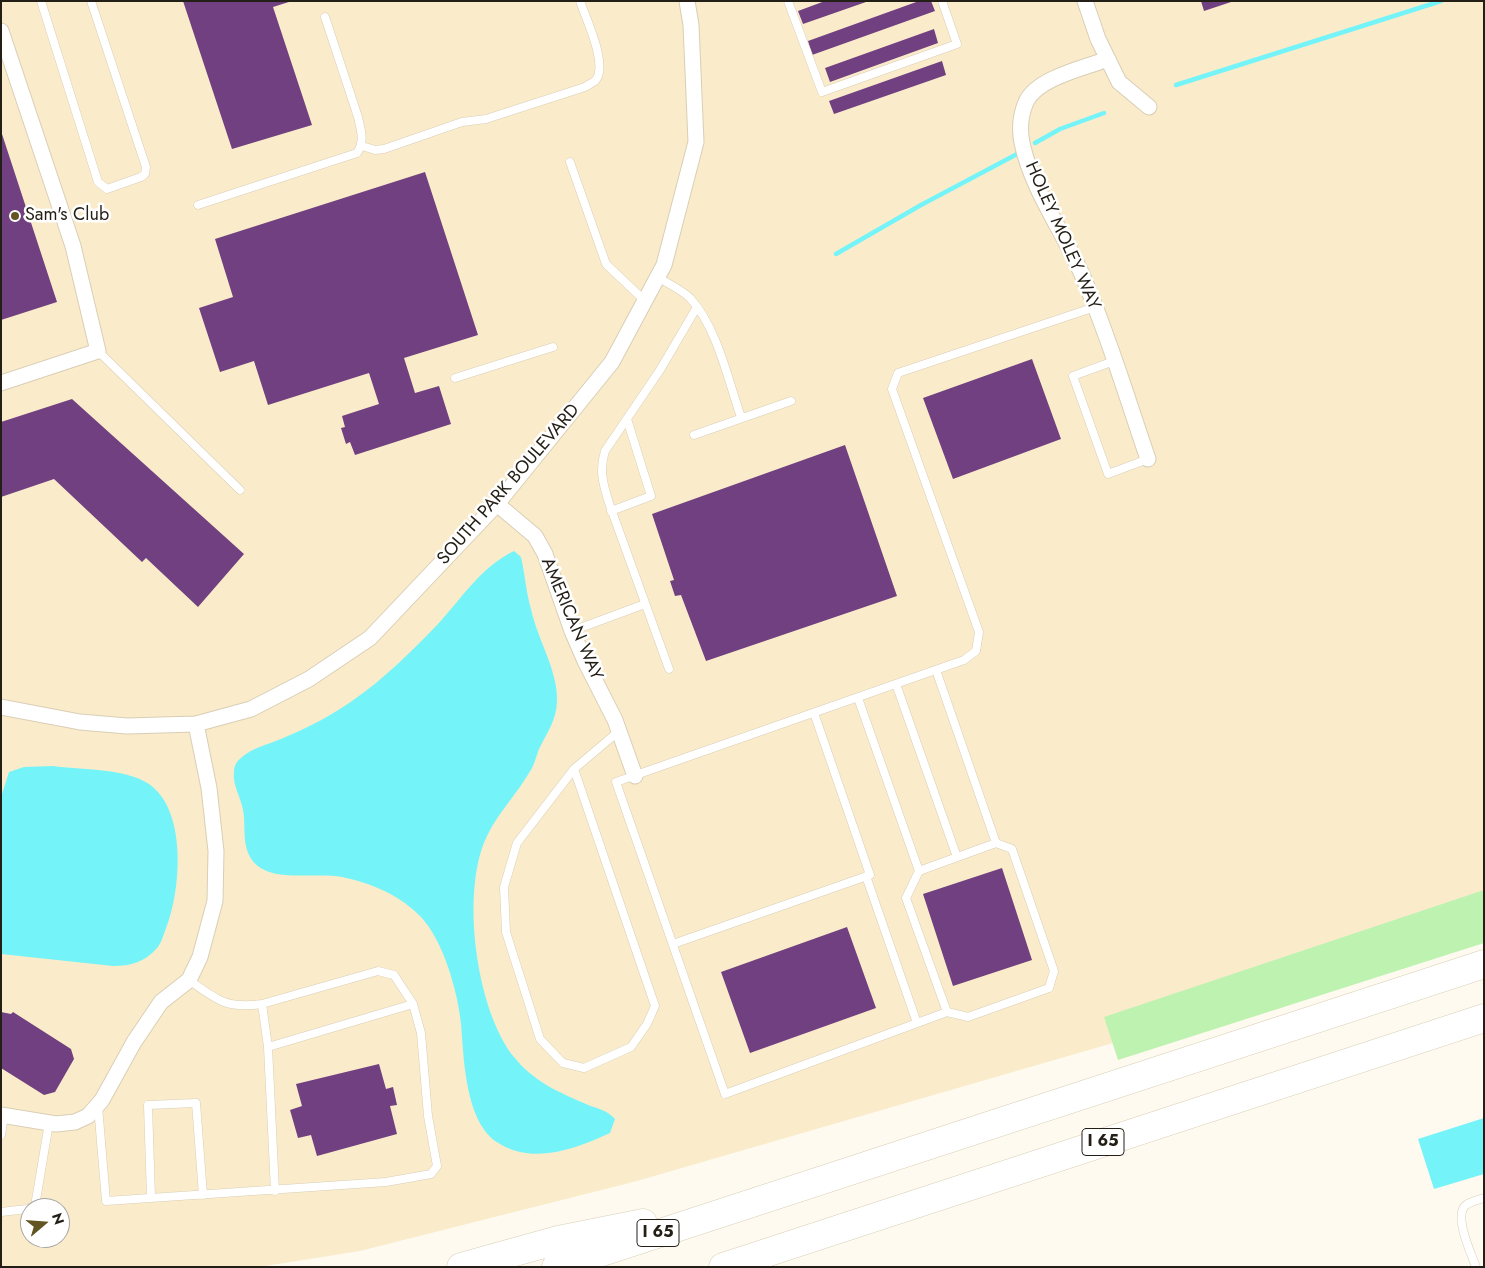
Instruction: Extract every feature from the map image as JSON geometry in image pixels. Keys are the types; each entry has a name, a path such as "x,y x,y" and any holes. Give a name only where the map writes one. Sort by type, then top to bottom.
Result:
{"highway":[{"name":"I 65","path":"556,1267 1484,964"},
{"name":"I 65","path":"723,1267 1484,1018"},
{"path":"461,1267 558,1240 760,1199"}],"street":[{"name":"SOUTH PARK BOULEVARD","path":"1,708 80,722 127,726 196,724 251,709 309,680 370,638 497,504 612,362 664,265 696,142 691,25 687,1"},
{"path":"1085,1 1119,82 1149,107"},
{"path":"1,31 73,246 98,351 1,384"},
{"name":"HOLEY MOLEY WAY","path":"1108,59 1048,81 1034,91 1027,100 1019,127 1022,145 1037,188 1086,283 1148,459"},
{"name":"AMERICAN WAY","path":"497,504 536,536 545,554 572,630 619,731 635,776"},
{"path":"3,1115 49,1123 75,1122 88,1116 98,1105 134,1042 161,1002 189,980 200,957 215,901 216,859 209,788 196,724"}],"lane":[{"path":"40,1 98,182 107,189 141,177 145,174 146,167 91,1"},
{"path":"362,146 375,150 384,149 462,122 495,116 584,87 596,80 601,68 580,1"},
{"path":"788,1 822,92 957,44 942,1"},
{"path":"198,205 357,153 362,146 362,134 358,118 325,17"},
{"path":"570,162 606,264 645,301"},
{"path":"658,277 688,296 697,307 712,334 741,417"},
{"path":"669,669 611,511 601,478 601,464 604,451 660,370 697,307"},
{"path":"918,871 996,843 1012,849 1054,971 1049,988 968,1017 947,1012 726,1094 616,782 964,660 976,651 979,632 892,389 898,372 1095,307"},
{"path":"455,378 553,347"},
{"path":"98,351 240,490"},
{"path":"1114,361 1073,376 1108,474 1148,459"},
{"path":"694,436 791,400"},
{"path":"611,511 651,496 627,419"},
{"path":"572,630 645,604"},
{"path":"936,670 996,843"},
{"path":"896,684 957,857"},
{"path":"858,698 918,871 906,898 947,1012"},
{"path":"673,944 870,875 814,713"},
{"path":"574,769 655,1006 647,1024 631,1047 584,1068 563,1062 540,1039 506,932 504,888 518,842 574,769 619,731"},
{"path":"866,876 917,1023"},
{"path":"98,1105 106,1201 386,1182 431,1174 437,1166 428,1116 421,1033 413,1004 394,976 378,971 262,1004 246,1006 229,1005 189,980"},
{"path":"262,1004 268,1047 275,1190"},
{"path":"268,1047 413,1004"},
{"path":"151,1198 148,1105 196,1103 203,1195"},
{"path":"1,1135 3,1115"},
{"path":"1,1212 27,1209 35,1206 49,1123"},
{"path":"1476,1267 1461,1223 1461,1214 1464,1207 1470,1202 1484,1198"}],"shaded area":[{"path":"1,1 1484,1 1484,925 1113,1043 637,1181 360,1251 259,1267 1,1267"}],"green space":[{"path":"1484,890 1484,943 1118,1060 1104,1017"}],"water":[{"path":"514,551 521,557 534,620 554,678 557,707 532,767 491,828 479,859 474,887 476,950 490,1010 501,1036 514,1057 529,1073 547,1085 576,1100 605,1111 615,1119 610,1133 570,1149 541,1154 513,1150 500,1144 488,1135 480,1122 468,1090 461,1024 453,982 443,953 429,927 421,917 404,902 374,886 342,877 278,874 266,871 256,865 247,850 243,810 235,786 234,776 236,764 246,754 327,717 375,684 438,624 482,574 502,557"},
{"path":"53,766 102,770 139,779 149,784 162,797 170,813 178,853 175,896 171,915 160,944 143,960 126,965 113,966 1,954 1,797 9,772 24,767"},
{"path":"1484,1118 1484,1174 1434,1189 1418,1139"}],"building":[{"path":"183,1 292,1 273,7 312,125 232,149"},
{"path":"825,1 866,2 803,24 798,11"},
{"path":"919,1 931,1 935,11 812,55 808,41"},
{"path":"1201,1 1231,1 1231,2 1204,11"},
{"path":"934,29 938,43 830,82 825,68"},
{"path":"942,61 946,75 834,114 829,101"},
{"name":"Sam's Club","path":"1,131 57,302 1,320"},
{"path":"425,172 478,335 404,358 415,393 439,386 451,424 355,455 350,442 346,444 341,428 345,427 342,416 379,404 369,373 268,405 254,361 220,372 199,308 233,297 215,239"},
{"path":"1032,359 1061,439 953,479 923,398"},
{"path":"72,399 244,554 198,607 146,558 142,562 54,479 1,497 1,422"},
{"path":"845,445 897,596 706,661 681,595 675,596 670,581 674,580 652,514"},
{"path":"1002,868 1032,960 953,986 923,894"},
{"path":"847,927 876,1008 750,1053 721,972"},
{"path":"1,1012 11,1014 13,1012 71,1049 74,1059 55,1092 44,1095 1,1068"},
{"path":"379,1064 386,1089 393,1087 397,1105 390,1106 397,1134 317,1156 311,1135 298,1138 290,1110 302,1106 296,1084"}],"waterway":[{"path":"1176,85 1441,1"},
{"path":"1035,143 1060,129 1104,113"},
{"path":"836,254 921,205 1019,153"}],"place":[{"name":"Sam's Club","path":"15,216"}]}
